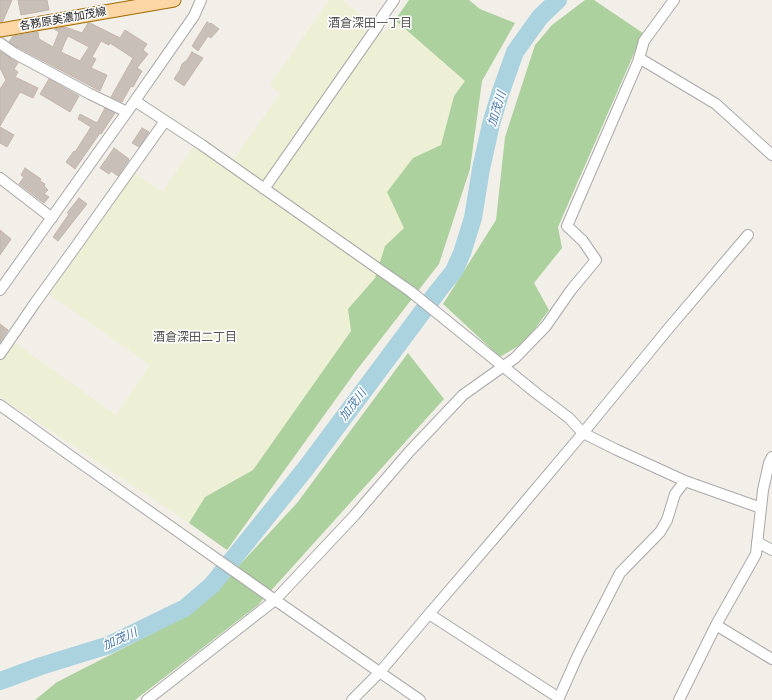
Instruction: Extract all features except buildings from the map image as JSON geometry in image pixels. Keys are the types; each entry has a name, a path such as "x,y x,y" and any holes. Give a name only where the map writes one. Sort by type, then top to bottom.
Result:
{"main road":[{"name":"各務原美濃加茂線","path":"0,30 174,0"}],"street":[{"path":"0,290 194,16 201,0"},
{"path":"264,189 377,27 394,0"},
{"path":"147,700 275,600 354,516 409,452 463,395 515,358 546,326 571,290 596,260 583,241 566,226 640,58 644,41 674,0"},
{"path":"0,43 14,53 127,112"},
{"path":"640,58 716,104 772,155"},
{"path":"134,101 202,145 410,291 503,367 569,418 583,433 685,481 761,508"},
{"path":"0,354 165,121"},
{"path":"0,178 52,218"},
{"path":"352,700 380,672 508,522 748,235"},
{"path":"0,405 255,586 420,700"},
{"path":"679,700 716,625 756,554 762,490 772,457"},
{"path":"429,614 558,699 578,655 620,573 660,532 667,520 675,494 685,481"},
{"path":"757,542 772,550"},
{"path":"716,625 772,659"}],"green space":[{"path":"329,0 342,0 384,33 395,20 465,81 454,96 441,145 413,158 404,228 385,246 375,278 348,308 351,331 253,470 205,497 189,523 0,397 0,361 14,342 116,415 150,365 49,294 133,172 162,192 194,146 227,168 280,94 270,85"},
{"path":"409,0 469,0 480,9 515,23 482,81 470,169 439,264 356,371 227,550 189,523 205,497 253,470 351,331 348,309 375,278 385,246 404,228 387,192 413,158 441,145 454,96 465,81 395,20"},
{"path":"585,0 594,0 643,33 558,227 562,248 534,283 549,310 525,342 500,357 443,304 496,220 505,137 535,45 552,25"},
{"path":"408,353 444,399 258,605 135,700 35,700 57,682 163,628 206,599 221,585 297,503"}],"waterway":[{"name":"加茂川","path":"0,681 41,666 109,645 185,608 212,585 306,468 454,271 462,253 473,218 481,169 491,124 515,52 540,17 558,0"}],"district":[{"name":"酒倉深田一丁目","path":"370,23"},
{"name":"酒倉深田二丁目","path":"195,337"}]}
